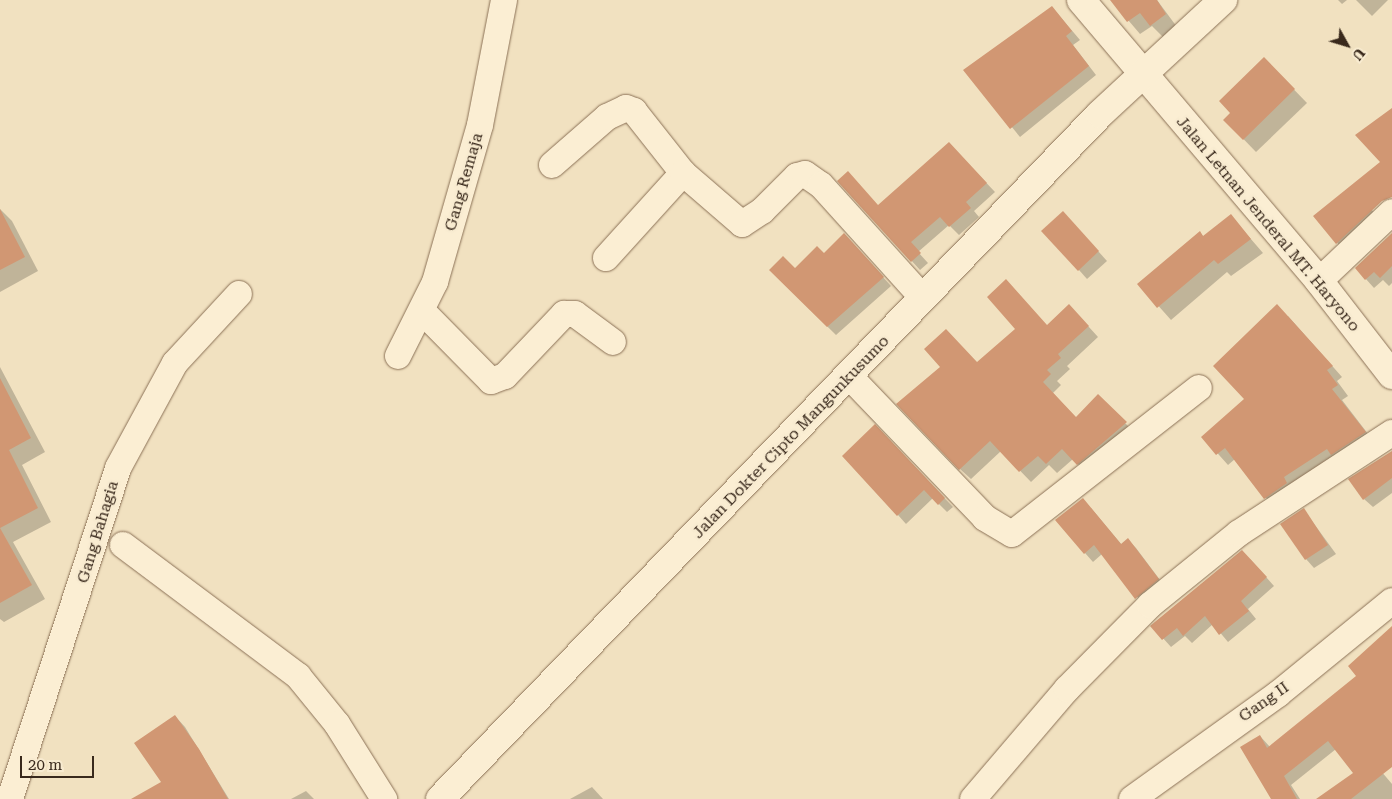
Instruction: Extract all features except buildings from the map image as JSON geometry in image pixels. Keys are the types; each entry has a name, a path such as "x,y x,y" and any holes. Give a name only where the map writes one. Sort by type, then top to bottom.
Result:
{"main road":[{"name":"Jalan Letnan Jenderal MT. Haryono","path":"1081,0 1141,75 1319,281 1392,375"},
{"name":"Jalan Dokter Cipto Mangunkusumo","path":"440,799 850,376 922,298 1141,75 1223,0"}],"street":[{"name":"Gang Remaja","path":"398,356 423,312 480,125 504,0"},
{"path":"552,165 607,117 626,108 634,111 683,173 742,224 762,211 797,176 812,177 922,298"},
{"path":"606,258 683,173"},
{"path":"1319,281 1392,212"},
{"name":"Gang Bahagia","path":"10,799 118,468 175,363 239,294"},
{"path":"423,312 491,381 505,376 564,314 579,316 613,342"},
{"path":"850,376 985,518 1012,534 1199,388"},
{"path":"974,799 1067,689 1150,605 1239,533 1392,433"},
{"path":"123,545 298,676 337,724 384,799"},
{"name":"Gang II","path":"1132,799 1278,694 1392,601"}]}
